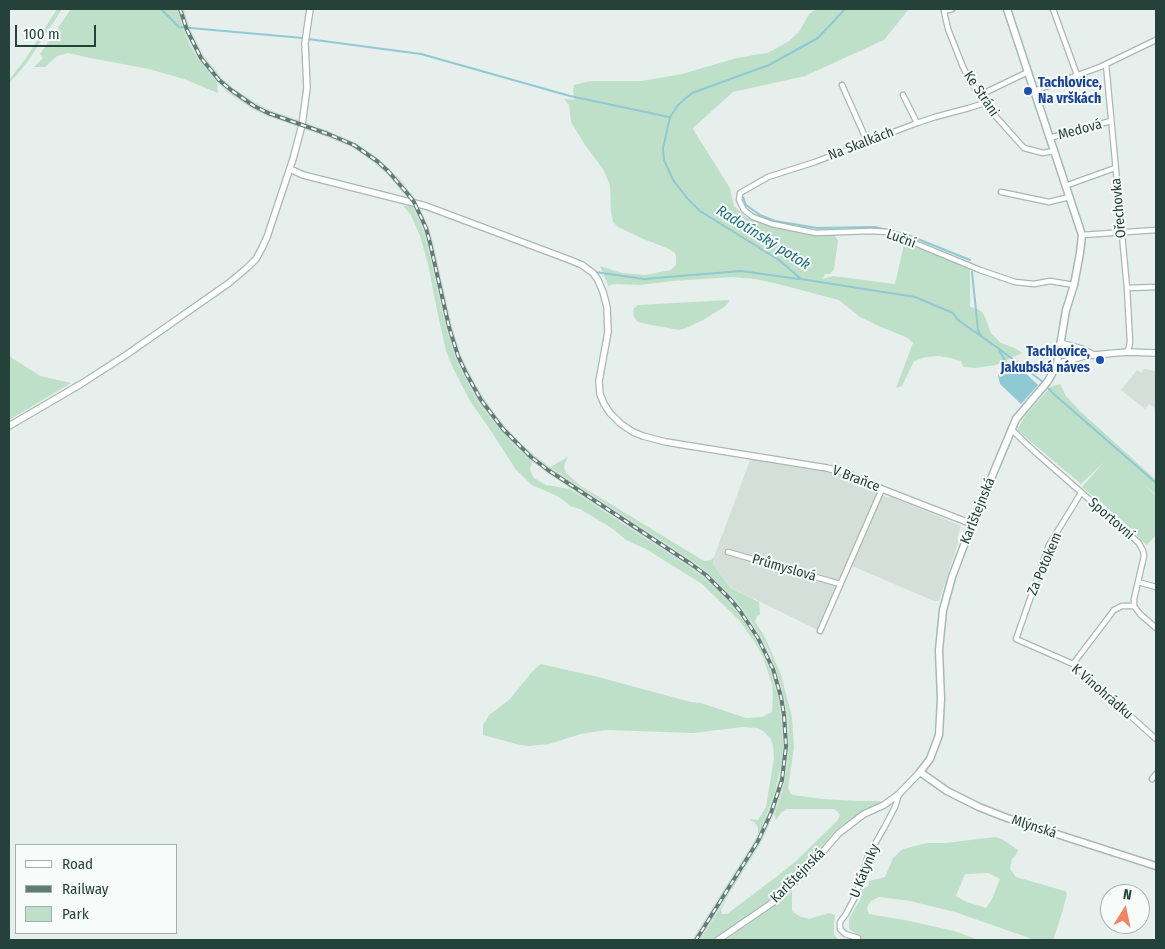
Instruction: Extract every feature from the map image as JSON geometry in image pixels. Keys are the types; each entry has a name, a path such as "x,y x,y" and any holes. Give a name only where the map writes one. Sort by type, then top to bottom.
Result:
{"main road":[{"name":"Karlštejnská","path":"920,772 930,759 939,735 941,699 939,650 943,610 952,577 1011,429 1016,419 1048,381 1057,364 1066,310 1074,285 1080,253 1082,235 1006,9"},
{"name":"Mlýnská","path":"920,772 948,791 979,807 1156,866"}],"street":[{"path":"9,426 118,360 229,283 256,258 262,248 290,169 302,126 307,74 305,43 310,9"},
{"name":"Ke Stráni","path":"952,9 944,11 948,29 963,67 990,110 1024,148 1043,154 1054,151"},
{"path":"1053,9 1077,75"},
{"path":"1034,91 1106,64 1156,40"},
{"name":"Ořechovka","path":"1106,64 1127,288 1130,342 1128,352"},
{"path":"980,95 1028,72"},
{"path":"842,85 867,141"},
{"path":"903,95 917,123"},
{"name":"Na Skalkách","path":"740,193 768,177 815,162 917,123 985,102"},
{"name":"Medová","path":"1049,138 1111,121"},
{"path":"1066,186 1116,168"},
{"name":"V Braňce","path":"290,169 313,177 426,206 570,260 582,265 593,273 603,292 607,307 608,332 599,381 600,394 610,413 633,432 666,442 826,468 850,474 882,489 972,524"},
{"path":"1001,192 1049,202 1069,197"},
{"name":"Luční","path":"740,193 739,200 744,210 753,217 772,224 816,232 888,232 980,270 1015,282 1034,284 1050,280 1074,285"},
{"path":"1082,235 1156,230"},
{"path":"1127,288 1156,287"},
{"path":"1060,343 1082,349 1094,355"},
{"path":"1057,364 1074,358 1094,355 1128,352 1156,353"},
{"name":"Sportovní","path":"1011,429 1139,543 1144,556 1134,606"},
{"path":"820,631 882,489"},
{"name":"Za Potokem","path":"1016,639 1049,545 1081,493"},
{"name":"Průmyslová","path":"728,552 840,584"},
{"path":"1138,582 1156,587"},
{"path":"1073,664 1114,610 1122,606 1134,606 1156,628"},
{"name":"K Vinohrádku","path":"1016,639 1073,664 1156,739"},
{"name":"Karlštejnská","path":"718,940 772,903 807,870 839,833 864,814 884,805 899,794 920,772"},
{"path":"1152,779 1156,774"},
{"name":"U Kátynky","path":"858,938 845,934 840,929 840,922 856,894 868,856 895,807 899,794"}],"shaded area":[{"path":"177,9 184,9 190,29 204,56 233,88 270,110 329,131 356,143 379,159 400,179 416,200 429,227 452,326 461,355 476,386 495,414 519,442 550,467 693,561 708,573 734,598 761,636 776,668 788,714 790,746 785,781 782,794 761,843 700,940 692,940 755,840 768,812 779,779 783,746 781,715 770,670 756,640 729,602 704,578 546,472 529,459 500,431 478,402 455,357 446,328 427,244 412,206 405,195 386,173 353,148 267,116 252,109 228,93 199,60 184,31"},
{"path":"1144,369 1156,371 1156,410 1149,404 1145,409 1121,390 1137,370 1141,373"},
{"path":"752,455 827,468 882,489 820,631 732,588 713,564"},
{"path":"882,495 889,498 890,496 961,526 957,539 959,540 939,601 934,601 852,566"}],"green space":[{"path":"57,9 62,9 30,58 9,82 9,80 26,58"},
{"path":"71,9 177,9 190,45 199,60 217,82 218,93 184,79 149,69 68,53 57,56 45,67 34,67 43,58 40,54"},
{"path":"816,9 909,9 884,40 805,76 733,92 693,128 730,188 734,206 747,218 779,229 813,234 834,234 838,241 834,269 830,274 825,274 823,279 833,276 895,284 905,240 970,269 970,307 982,312 991,333 1001,343 1015,348 1022,353 996,365 975,368 963,367 961,361 950,358 939,356 926,357 914,361 902,386 896,388 913,343 908,338 860,317 839,300 755,279 732,277 640,285 616,284 609,287 600,266 622,273 645,275 671,270 676,265 676,257 675,253 669,249 618,227 613,222 610,185 603,169 571,122 569,105 564,99 574,100 574,85 590,81 642,81 682,74 737,58 767,53 789,41 799,32 809,14"},
{"path":"403,206 412,206 422,229 446,328 455,357 463,374 478,402 490,418 532,462 530,470 534,478 546,485 570,489 689,567 704,578 729,602 756,640 770,670 778,698 783,746 782,762 775,792 758,834 756,824 749,819 758,820 766,807 774,758 773,745 770,738 757,728 742,727 693,733 606,730 581,734 549,744 529,746 483,735 483,725 489,715 510,699 531,673 541,664 701,703 746,718 762,717 772,712 772,684 763,657 754,641 738,619 702,584 646,549 626,540 613,529 580,509 570,506 557,496 532,485 516,470 470,401 453,368 446,351 428,264 420,236 411,215"},
{"path":"729,300 724,307 703,320 680,330 638,322 633,314 634,308 638,305"},
{"path":"9,356 40,376 71,383 9,420"},
{"path":"1060,384 1066,396 1081,412 1156,480 1156,495 1145,485 1156,496 1156,535 1147,545 1137,534 1082,487 1104,462 1081,484 1017,430 1025,416 1047,391 1052,386"},
{"path":"568,457 564,467 566,473 581,486 704,561 711,560 714,557 713,564 731,588 759,602 760,615 757,616 755,622 765,637 781,675 792,717 794,747 788,788 790,793 822,799 882,802 862,811 836,830 804,867 770,900 713,940 700,940 727,898 721,910 722,914 727,914 795,862 837,821 840,815 834,809 786,809 776,820 774,814 782,794 788,762 788,714 780,681 770,653 761,636 734,598 708,573 693,561 550,467"},
{"path":"995,837 1002,839 1018,850 1012,859 1010,869 1016,877 1065,891 1067,894 1053,940 1035,940 955,912 910,901 879,897 868,905 869,914 954,931 979,940 858,940 858,935 849,929 849,919 860,900 863,887 868,887 869,881 885,877 893,858 903,849 927,843 946,843","holes":["988,873 1000,879 986,908 956,896 965,874"]},
{"path":"792,890 792,911 799,916 809,919 829,913 835,915 834,934 838,940 725,940 774,906"}],"water":[{"path":"1011,362 1016,364 1038,385 1021,404 1000,384 998,375"}],"waterway":[{"path":"161,9 179,27 303,38"},
{"name":"Radotínský potok","path":"845,9 818,38 769,65 692,93 678,105 670,117 663,148 664,160 673,180 700,211 779,260 801,279 915,297 953,313 958,320 1043,382"},
{"path":"308,39 421,54 570,96 669,117"},
{"path":"743,197 746,205 760,215 775,221 817,228 875,227 908,235 970,260"},
{"path":"595,272 644,279 741,271 799,279"},
{"path":"972,272 978,330 981,336"},
{"path":"999,350 1008,365"},
{"name":"Radotínský potok","path":"1046,386 1156,483"}],"railway":[{"path":"180,9 187,30 201,58 219,80 231,90 268,113 354,145 388,171 414,202 426,228 449,327 458,356 481,400 503,429 531,457 548,470 706,575 731,600 758,638 773,669 781,697 786,746 782,780 771,813 758,841 696,940"}],"place":[{"name":"Tachlovice, Na vrškách","path":"1028,91"},
{"name":"Tachlovice, Jakubská náves","path":"1100,360"}]}
